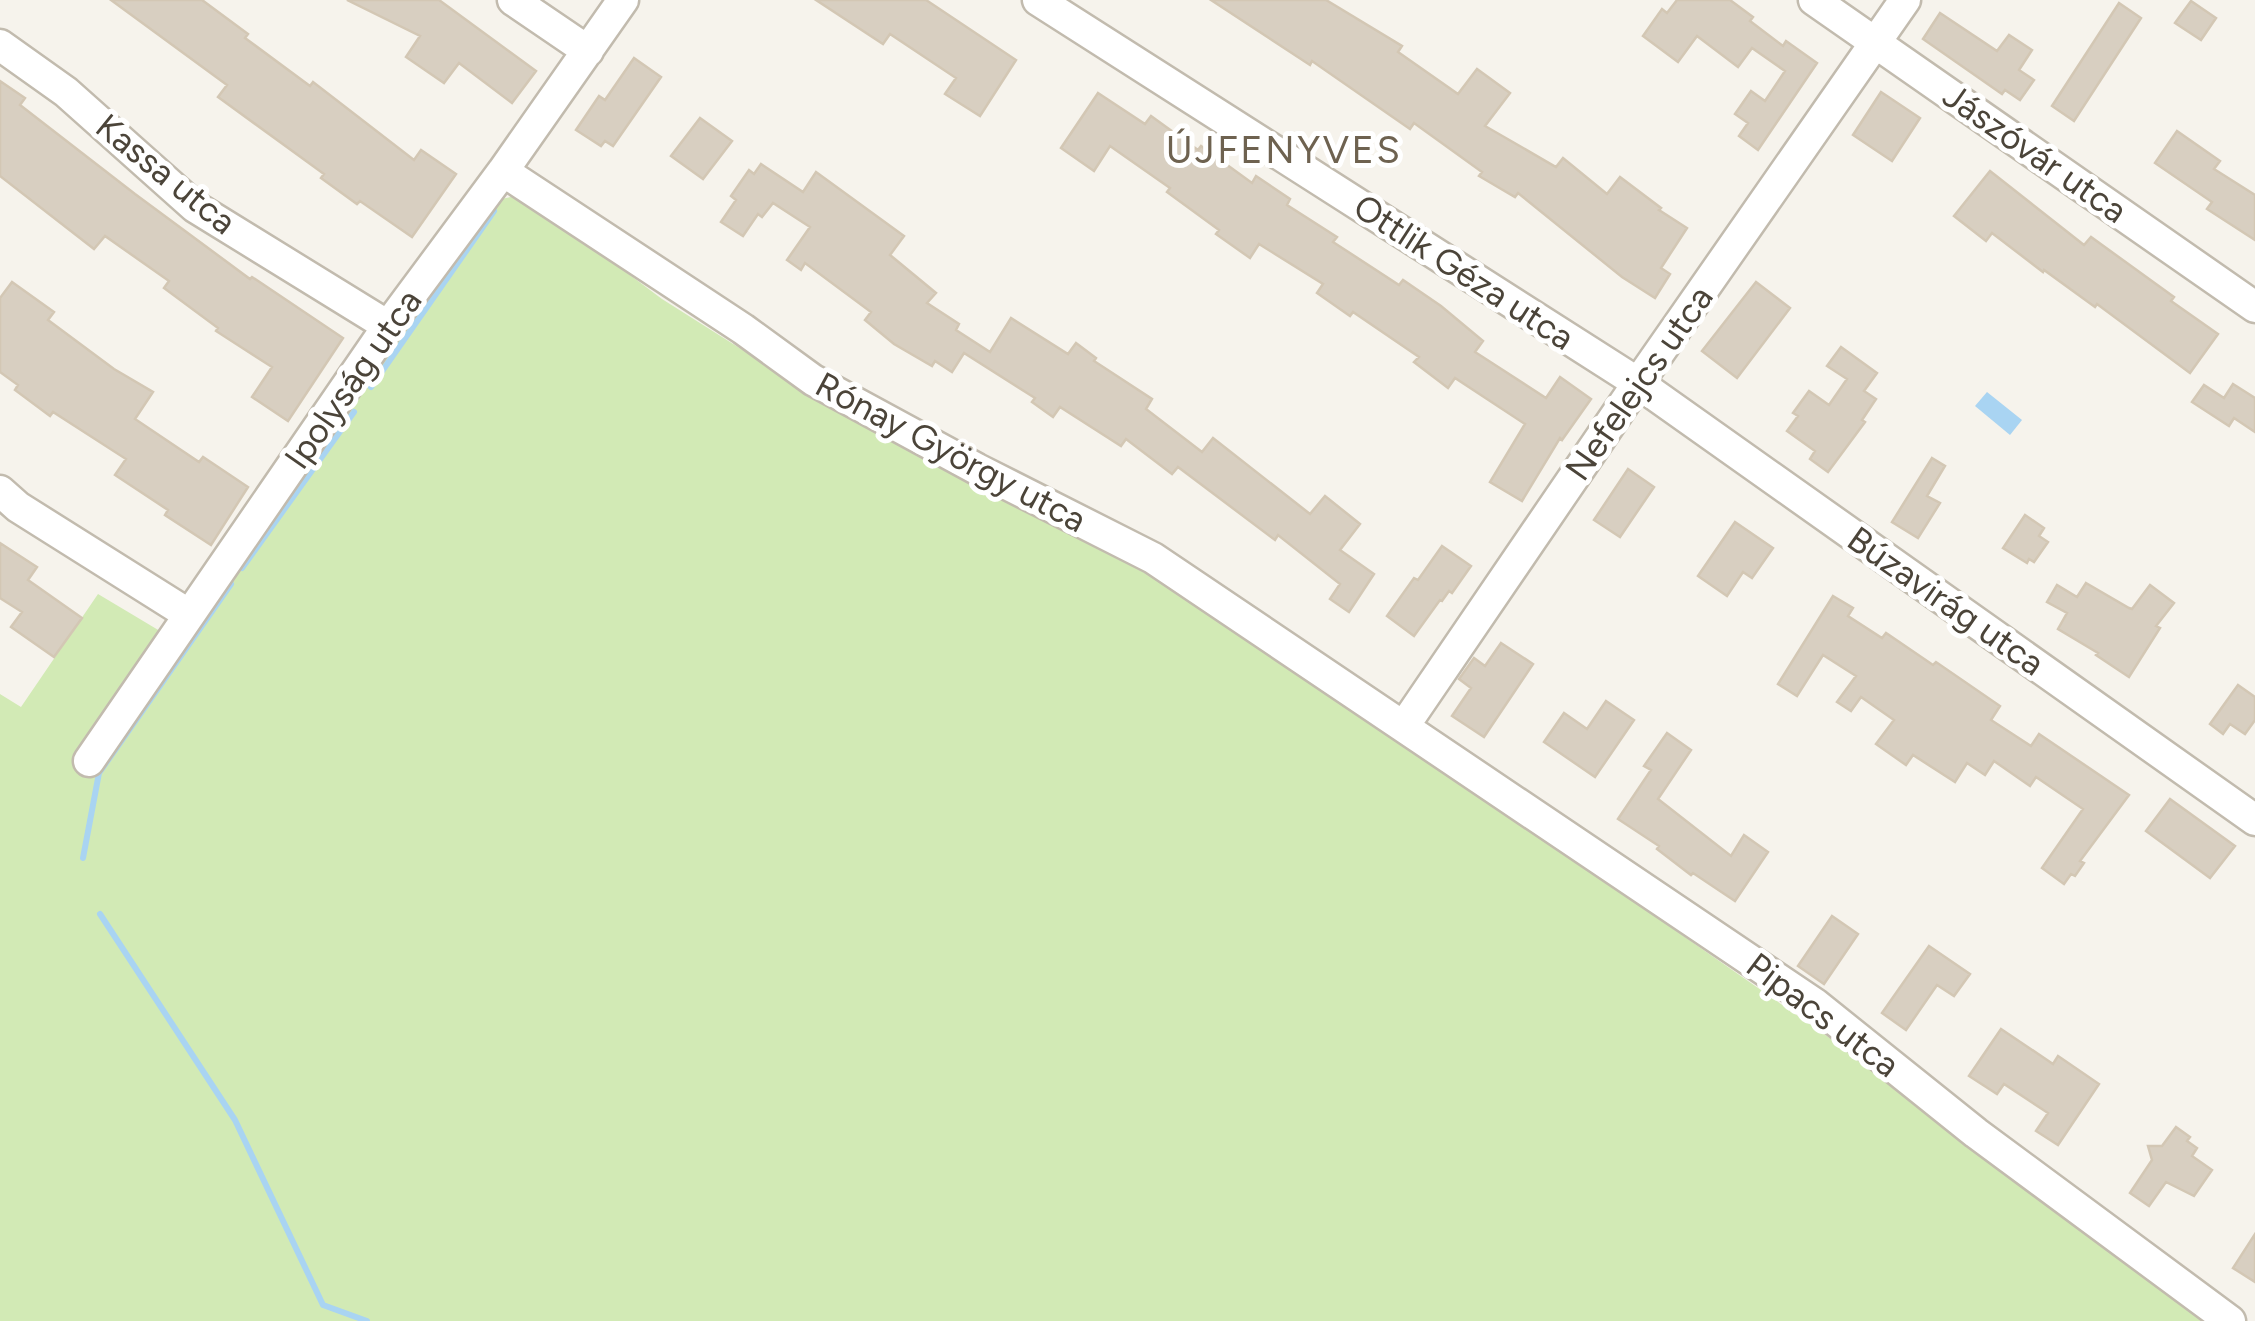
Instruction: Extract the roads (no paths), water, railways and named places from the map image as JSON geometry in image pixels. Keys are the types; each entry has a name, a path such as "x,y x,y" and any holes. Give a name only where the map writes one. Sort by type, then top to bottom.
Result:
{"street":[{"path":"513,0 588,50"},
{"name":"Ipolyság utca","path":"89,761 388,326 623,0"},
{"name":"Ottlik Géza utca","path":"1038,0 1638,382"},
{"name":"Jászóvár utca","path":"1814,0 2255,307"},
{"name":"Nefelejcs utca","path":"1404,726 1638,382 1906,0"},
{"name":"Kassa utca","path":"0,46 66,92 195,207 388,326"},
{"name":"Rónay György utca","path":"503,171 743,328 812,380 977,470 1153,558 1404,726"},
{"name":"Búzavirág utca","path":"1638,382 2255,820"},
{"path":"0,491 18,507 188,614"},
{"name":"Pipacs utca","path":"1404,726 1815,1004 1976,1133 2230,1321"}],"water":[{"path":"1987,392 2022,420 2010,435 1975,406"}],"waterway":[{"path":"371,387 494,211"},
{"path":"242,568 354,412"},
{"path":"83,858 99,773 231,584"},
{"path":"100,914 235,1120 323,1305 367,1321"}],"district":[{"name":"ÚJFENYVES","path":"1284,150"}]}
